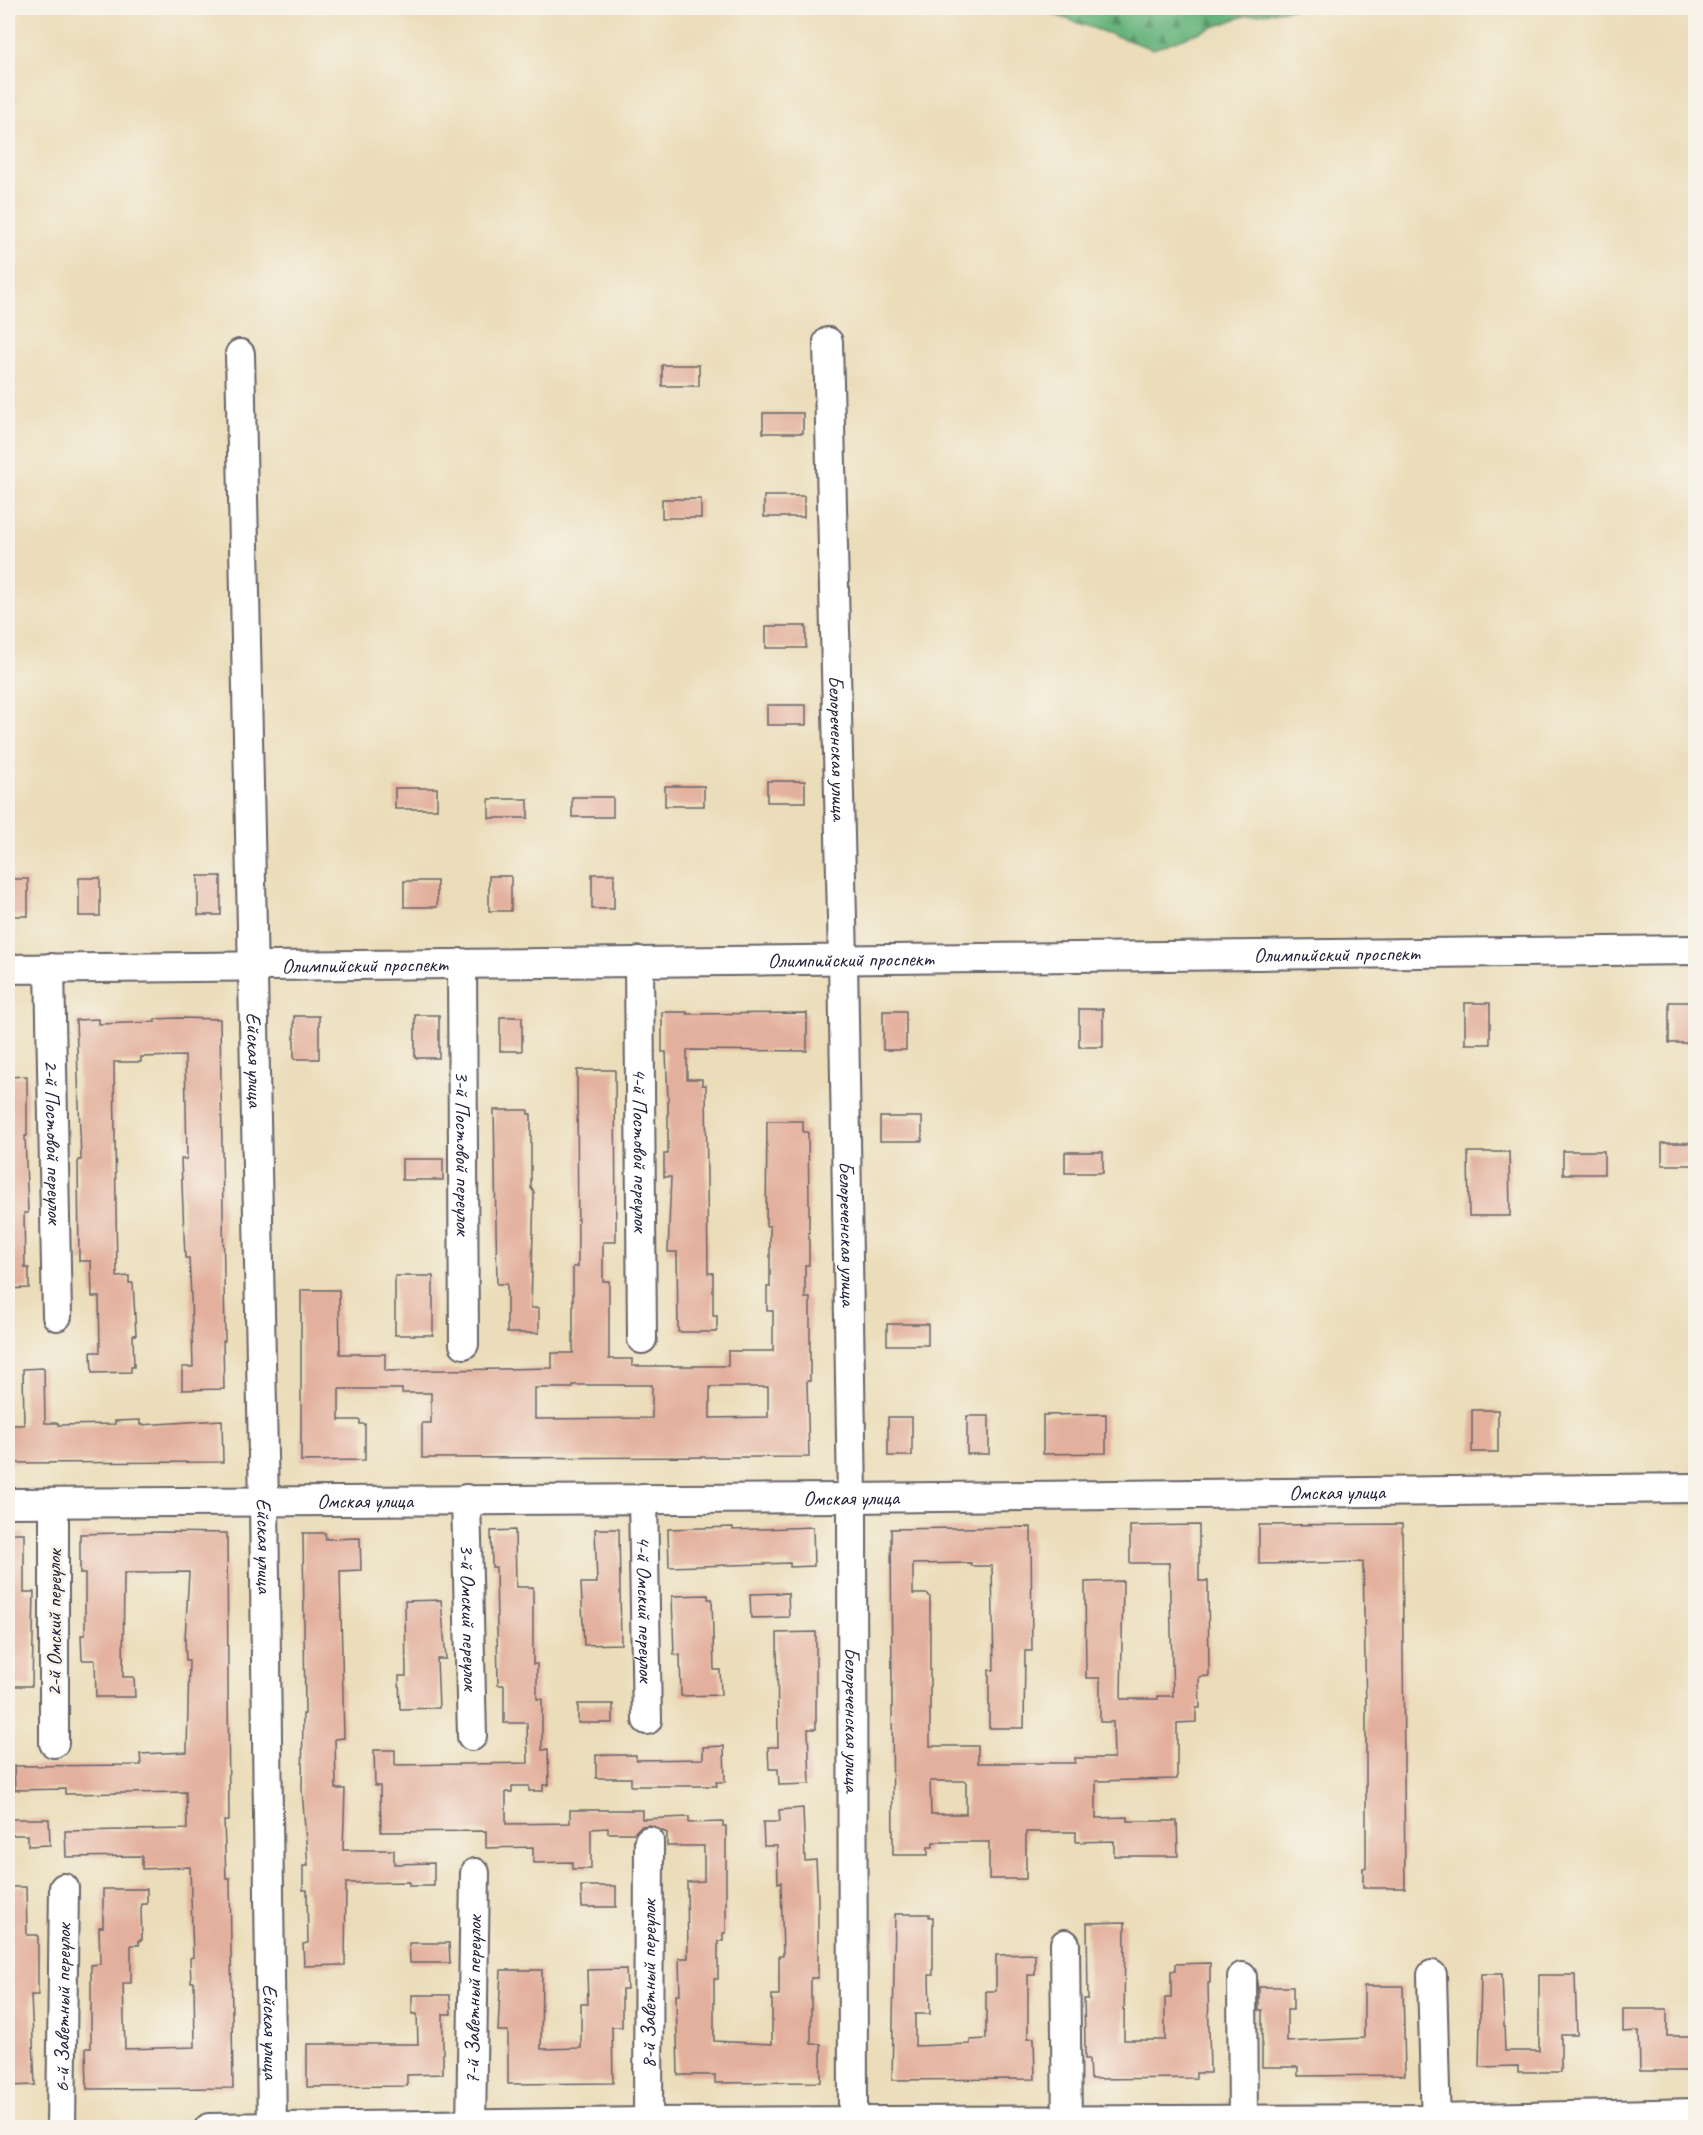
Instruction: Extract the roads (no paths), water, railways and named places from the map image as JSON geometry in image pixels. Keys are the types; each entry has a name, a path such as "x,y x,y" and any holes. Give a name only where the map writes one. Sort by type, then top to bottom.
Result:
{"street":[{"name":"Белореченская улица","path":"828,342 843,959 852,1498 853,2125"},
{"name":"Ейская улица","path":"240,354 264,1503 272,2127"},
{"name":"Олимпийский проспект","path":"8,969 252,964 1695,950"},
{"name":"4-й Постовой переулок","path":"639,961 642,1339"},
{"name":"3-й Постовой переулок","path":"462,963 464,1344"},
{"name":"2-й Постовой переулок","path":"50,968 57,1316"},
{"name":"Омская улица","path":"8,1503 852,1498 1695,1488"},
{"name":"4-й Омский переулок","path":"643,1498 647,1720"},
{"name":"3-й Омский переулок","path":"466,1499 472,1736"},
{"name":"2-й Омский переулок","path":"54,1503 54,1743"},
{"name":"8-й Заветный переулок","path":"648,2125 649,1841"},
{"name":"7-й Заветный переулок","path":"471,2126 475,1873"},
{"name":"6-й Заветный переулок","path":"61,2127 64,1888"},
{"path":"1065,1944 1067,2123"},
{"path":"1432,1975 1436,2123"},
{"path":"1242,1977 1243,2123"},
{"path":"209,2127 1436,2123 1604,2121 1695,2113"}]}
